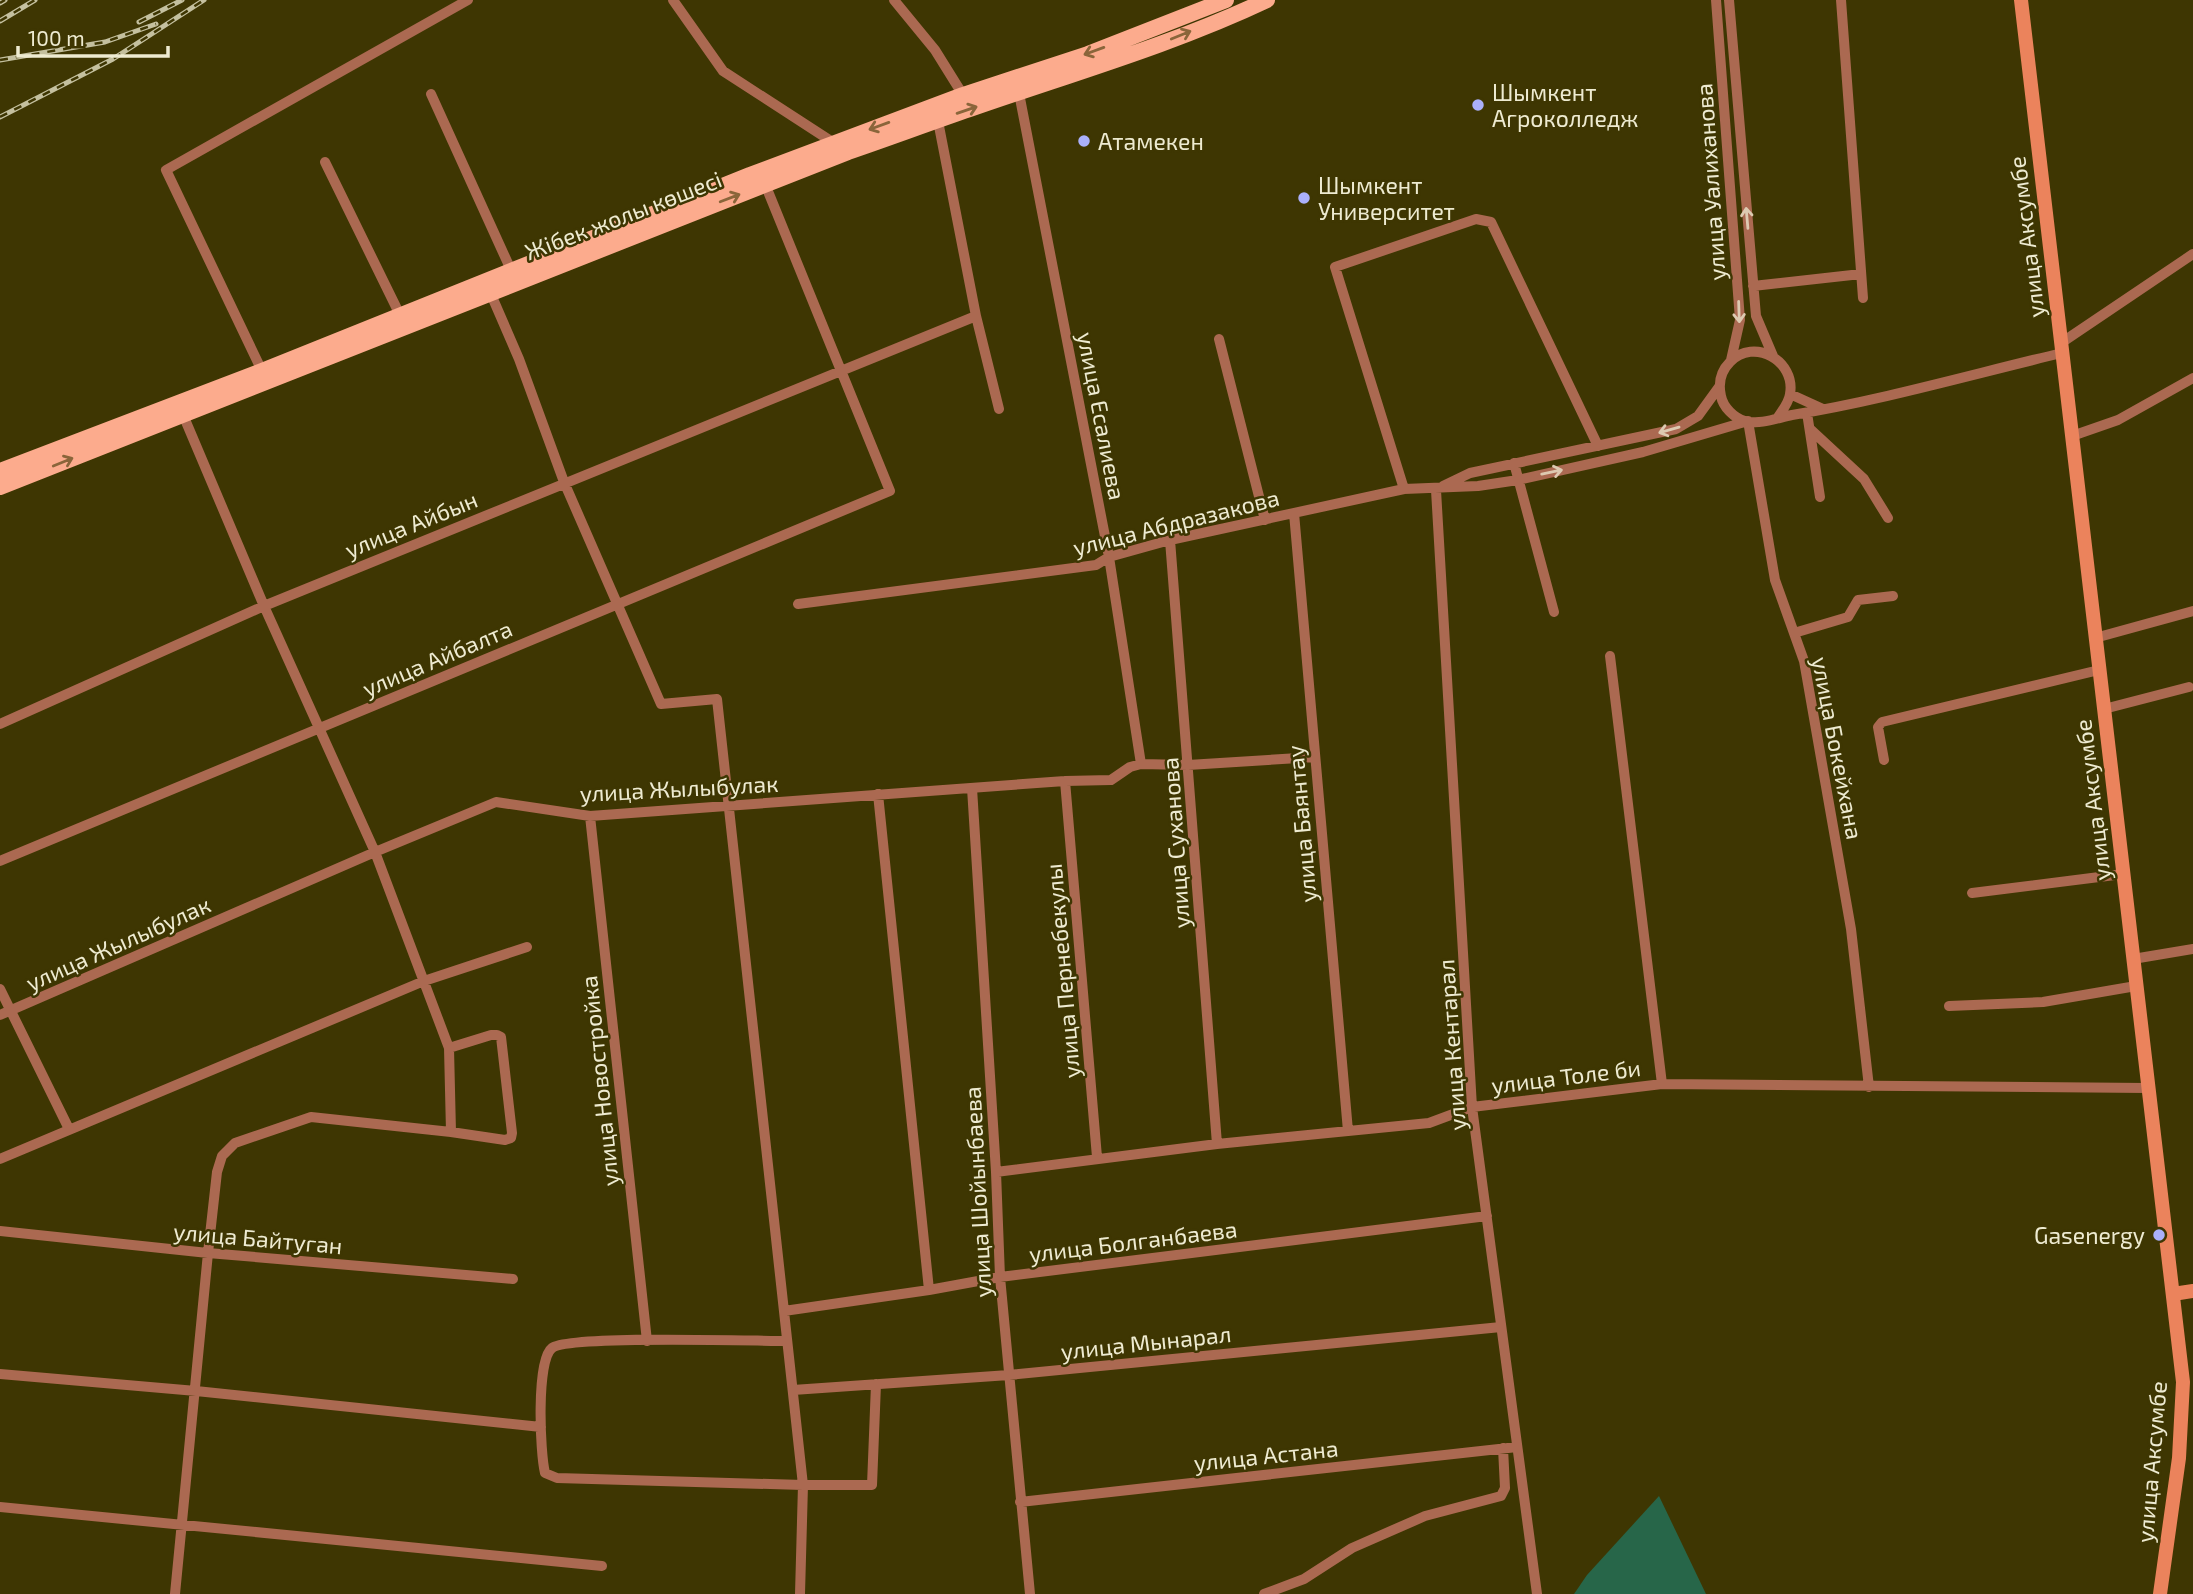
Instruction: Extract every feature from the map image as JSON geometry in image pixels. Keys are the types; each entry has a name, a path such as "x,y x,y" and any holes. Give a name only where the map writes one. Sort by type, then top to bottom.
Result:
{"main road":[{"name":"Жібек жолы көшесі","path":"0,471 181,409 848,152 938,121 1088,54 1208,4 1226,0"},
{"name":"Жібек жолы көшесі","path":"0,487 262,371 834,143 963,95 1109,64 1268,0"},
{"name":"улица Аксумбе","path":"2021,0 2183,1382 2179,1458 2160,1594"},
{"path":"2173,1294 2193,1291"}],"street":[{"path":"262,371 166,170 468,0"},
{"path":"673,0 723,71 834,143"},
{"path":"894,0 935,50 963,95"},
{"name":"улица Уалиханова","path":"1716,0 1740,320 1731,360"},
{"name":"улица Уалиханова","path":"1729,0 1756,316 1773,356"},
{"path":"1841,0 1863,298"},
{"name":"улица Есалиева","path":"1017,85 1109,556 1141,764"},
{"path":"431,94 511,270"},
{"path":"938,121 976,316 999,409"},
{"path":"324,162 400,315"},
{"path":"765,184 842,371"},
{"path":"1404,489 1335,267 1476,219 1490,222 1598,446"},
{"path":"1778,417 1790,394 1790,379 1784,366 1773,356 1759,351 1744,353 1731,360 1722,372 1719,387 1722,401 1731,413 1748,421 1759,422 1824,410 2061,348 2193,254"},
{"path":"1753,286 1861,274"},
{"path":"490,292 519,359 565,482 661,704 717,699 803,1485 800,1594"},
{"name":"улица Айбын","path":"0,724 264,606 976,316"},
{"path":"1219,340 1265,520"},
{"name":"улица Айбалта","path":"0,861 890,491 842,371"},
{"path":"2072,436 2118,420 2193,379"},
{"name":"улица Абдразакова","path":"1436,490 1470,473 1676,429 1698,416 1719,387"},
{"path":"1790,394 1824,410"},
{"path":"181,409 264,606 375,852 424,981 449,1048 451,1132"},
{"path":"1807,413 1820,497"},
{"name":"улица Абдразакова","path":"798,604 1096,565 1109,556 1170,540 1404,489 1436,490 1518,480 1643,452 1748,421"},
{"name":"улица Бокейхана","path":"1748,421 1775,580 1804,661 1851,929 1869,1087"},
{"path":"1810,429 1864,479 1888,518"},
{"path":"1514,463 1554,612"},
{"name":"улица Кентарал","path":"1436,490 1472,1107 1536,1594"},
{"name":"улица Баянтау","path":"1294,513 1348,1131"},
{"name":"улица Суханова","path":"1170,540 1217,1144"},
{"path":"1794,633 1848,617 1858,600 1893,596"},
{"path":"2095,638 2193,611"},
{"path":"1610,656 1662,1084"},
{"path":"1884,760 1878,727 1882,722 2099,670"},
{"path":"2104,709 2189,687"},
{"name":"улица Жылыбулак","path":"0,1015 375,852 496,803 590,816 1065,781 1111,780 1130,766 1141,764 1188,765 1315,757"},
{"name":"улица Пернебекулы","path":"1065,781 1097,1157"},
{"name":"улица Шойынбаева","path":"972,788 1000,1277 1030,1594"},
{"path":"878,794 929,1290"},
{"name":"улица Новостройка","path":"590,816 647,1341"},
{"path":"1972,893 2123,874"},
{"path":"0,1158 424,981 527,947"},
{"path":"2133,959 2193,949"},
{"path":"1949,1006 2043,1002 2136,986"},
{"path":"0,989 69,1129"},
{"path":"175,1594 219,1164 235,1143 311,1117 505,1140 510,1138 512,1133 501,1037 491,1035 449,1048"},
{"name":"улица Толе би","path":"996,1172 1097,1157 1429,1123 1472,1107 1662,1084 2147,1088"},
{"name":"улица Болганбаева","path":"784,1311 1000,1277 1487,1216"},
{"name":"улица Байтуган","path":"0,1231 208,1253 513,1279"},
{"name":"улица Мынарал","path":"793,1390 1009,1375 1501,1327"},
{"path":"787,1341 624,1340 561,1343 550,1349 544,1361 541,1427 545,1473 557,1479 872,1485 876,1384"},
{"path":"0,1374 196,1391 541,1427"},
{"name":"улица Астана","path":"1020,1502 1517,1447"},
{"path":"1265,1594 1304,1579 1352,1548 1425,1516 1501,1496 1505,1488 1503,1448"},
{"path":"0,1507 602,1566"}],"green space":[{"path":"1659,1496 1706,1594 1574,1594 1587,1575"}],"railway":[{"path":"0,3 5,0"},
{"path":"0,21 35,0"},
{"path":"139,22 182,0"},
{"path":"0,117 113,59 204,0"},
{"path":"0,60 105,42 156,24"}],"place":[{"name":"Шымкент Агроколледж","path":"1478,105"},
{"name":"Атамекен","path":"1084,141"},
{"name":"Шымкент Университет","path":"1304,198"},
{"name":"Gasenergy","path":"2159,1235"}]}
